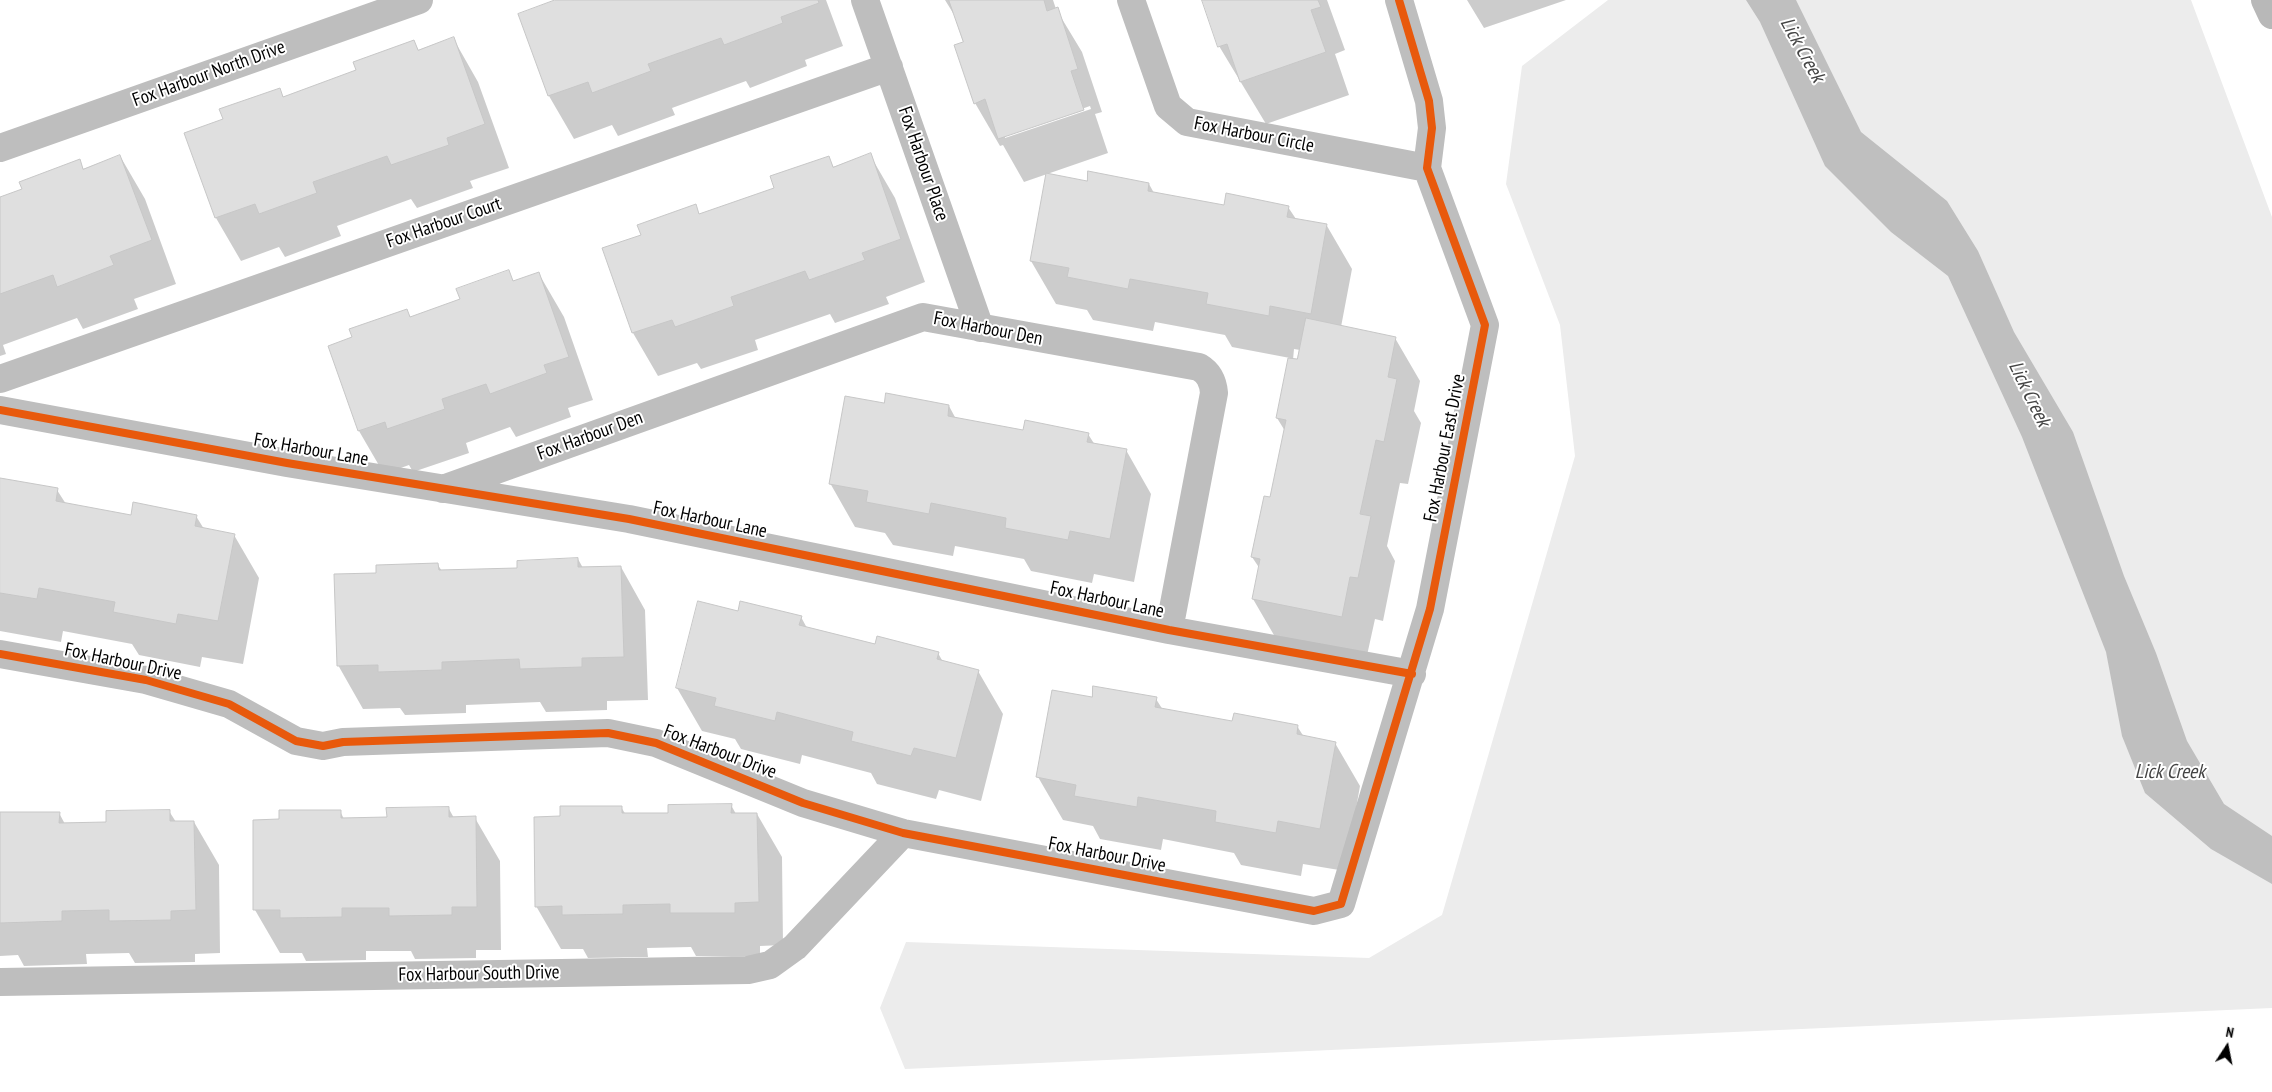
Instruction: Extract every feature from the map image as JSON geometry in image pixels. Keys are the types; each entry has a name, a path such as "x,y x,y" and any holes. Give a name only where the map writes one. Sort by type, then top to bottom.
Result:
{"street":[{"name":"Fox Harbour North Drive","path":"0,148 419,0"},
{"name":"Fox Harbour Place","path":"865,0 980,328"},
{"name":"Fox Harbour Circle","path":"1131,0 1168,106 1187,122 1427,168"},
{"name":"Fox Harbour East Drive","path":"1341,904 1412,674 1430,609 1485,325 1427,168 1432,128 1429,101 1399,0"},
{"name":"Fox Harbour Court","path":"0,378 889,67"},
{"name":"Fox Harbour Den","path":"442,490 923,317 1199,367 1206,371 1213,385 1214,394 1169,630"},
{"name":"Fox Harbour Lane","path":"0,410 442,490 629,520 1169,630 1412,674"},
{"name":"Fox Harbour Drive","path":"0,654 146,680 220,701 229,704 296,741 323,746 343,742 608,734 656,744 803,804 903,833 1314,911 1341,904"},
{"name":"Fox Harbour South Drive","path":"0,982 748,970 770,965 789,951 903,833"}],"shaded area":[{"path":"1608,0 2191,0 2272,217 2272,1008 905,1069 880,1008 906,942 1369,958 1442,915 1575,456 1560,325 1506,184 1522,66"}],"water":[{"name":"Lick Creek","path":"1746,0 1796,0 1861,132 1947,201 1978,251 2014,332 2073,432 2124,576 2156,653 2187,741 2224,804 2272,836 2272,884 2211,849 2145,793 2122,736 2106,652 2022,437 1948,276 1891,232 1825,166 1760,22"}],"building":[{"path":"555,0 818,0 819,3 781,17 783,23 724,45 721,38 648,64 651,71 592,93 588,82 548,96 518,14"},
{"path":"949,0 1044,0 1047,11 1058,7 1078,69 1071,71 1084,110 998,139 985,99 974,104 954,45 963,42"},
{"path":"1202,0 1318,0 1321,7 1311,10 1326,52 1240,82 1227,44 1218,47"},
{"path":"454,37 485,124 447,138 449,145 391,165 387,156 313,182 317,193 259,214 255,204 215,218 184,133 223,119 219,109 280,88 283,97 356,70 353,62 414,40 418,50"},
{"path":"871,153 901,239 862,253 865,260 809,280 805,271 731,297 734,306 675,327 672,320 632,333 602,248 641,235 637,225 696,204 699,214 774,188 770,176 829,156 833,167"},
{"path":"120,155 152,240 110,256 114,265 57,287 53,275 0,294 0,197 22,189 19,182 80,159 83,169"},
{"path":"1088,171 1149,183 1148,191 1224,205 1226,193 1289,206 1287,217 1327,224 1311,314 1270,306 1269,316 1206,304 1208,293 1130,279 1128,289 1067,277 1069,268 1030,261 1046,173 1087,181"},
{"path":"509,270 513,281 539,272 569,357 544,365 547,373 490,394 486,384 442,399 445,409 387,429 385,422 358,431 328,346 352,337 349,329 407,309 410,317 460,299 456,289"},
{"path":"1306,318 1396,337 1388,377 1397,379 1384,442 1376,440 1360,514 1371,516 1358,578 1350,577 1342,617 1252,599 1260,559 1251,557 1264,496 1270,497 1286,420 1276,418 1288,358 1297,359"},
{"path":"886,393 949,405 948,416 1023,430 1025,420 1089,433 1087,442 1127,449 1110,539 1070,531 1068,540 1005,528 1006,518 931,503 929,514 866,502 868,491 829,484 845,396 884,403"},
{"path":"0,478 58,488 56,501 131,515 133,502 197,515 195,526 235,534 218,621 178,614 176,624 113,612 115,602 39,588 37,599 0,593"},
{"path":"578,558 578,567 621,566 624,657 582,658 582,667 520,669 519,659 442,662 442,670 378,672 378,665 337,666 334,574 376,573 376,565 438,563 439,570 517,568 517,561"},
{"path":"698,601 738,611 740,601 802,616 799,625 875,644 877,636 939,652 937,659 979,670 956,758 914,748 911,756 851,741 853,732 777,712 775,721 714,706 716,698 676,688"},
{"path":"1093,686 1157,697 1155,707 1232,721 1234,713 1298,725 1297,734 1336,742 1320,829 1278,821 1276,833 1215,822 1216,811 1138,797 1137,807 1074,796 1076,785 1036,777 1052,690 1092,697"},
{"path":"732,804 731,813 757,813 759,902 735,903 735,913 670,913 670,904 623,905 623,914 562,915 562,906 535,907 534,817 560,816 560,806 622,806 622,813 668,813 668,805"},
{"path":"449,807 449,817 476,816 477,907 452,907 452,915 389,916 389,908 342,908 342,917 280,918 280,910 253,910 253,820 279,819 279,810 341,810 341,818 387,817 386,808"},
{"path":"170,810 170,821 194,821 196,910 171,911 171,920 109,921 109,910 62,911 62,921 0,923 0,812 60,812 59,823 106,822 106,811"}],"cycle path":[{"path":"0,654 146,680 229,704 296,741 323,746 343,742 608,733 656,743 803,803 903,833 1314,911 1341,904 1430,609 1485,325 1427,168 1432,128 1429,101 1399,0"},
{"path":"0,410 287,463 629,519 1169,630 1412,674"}]}
